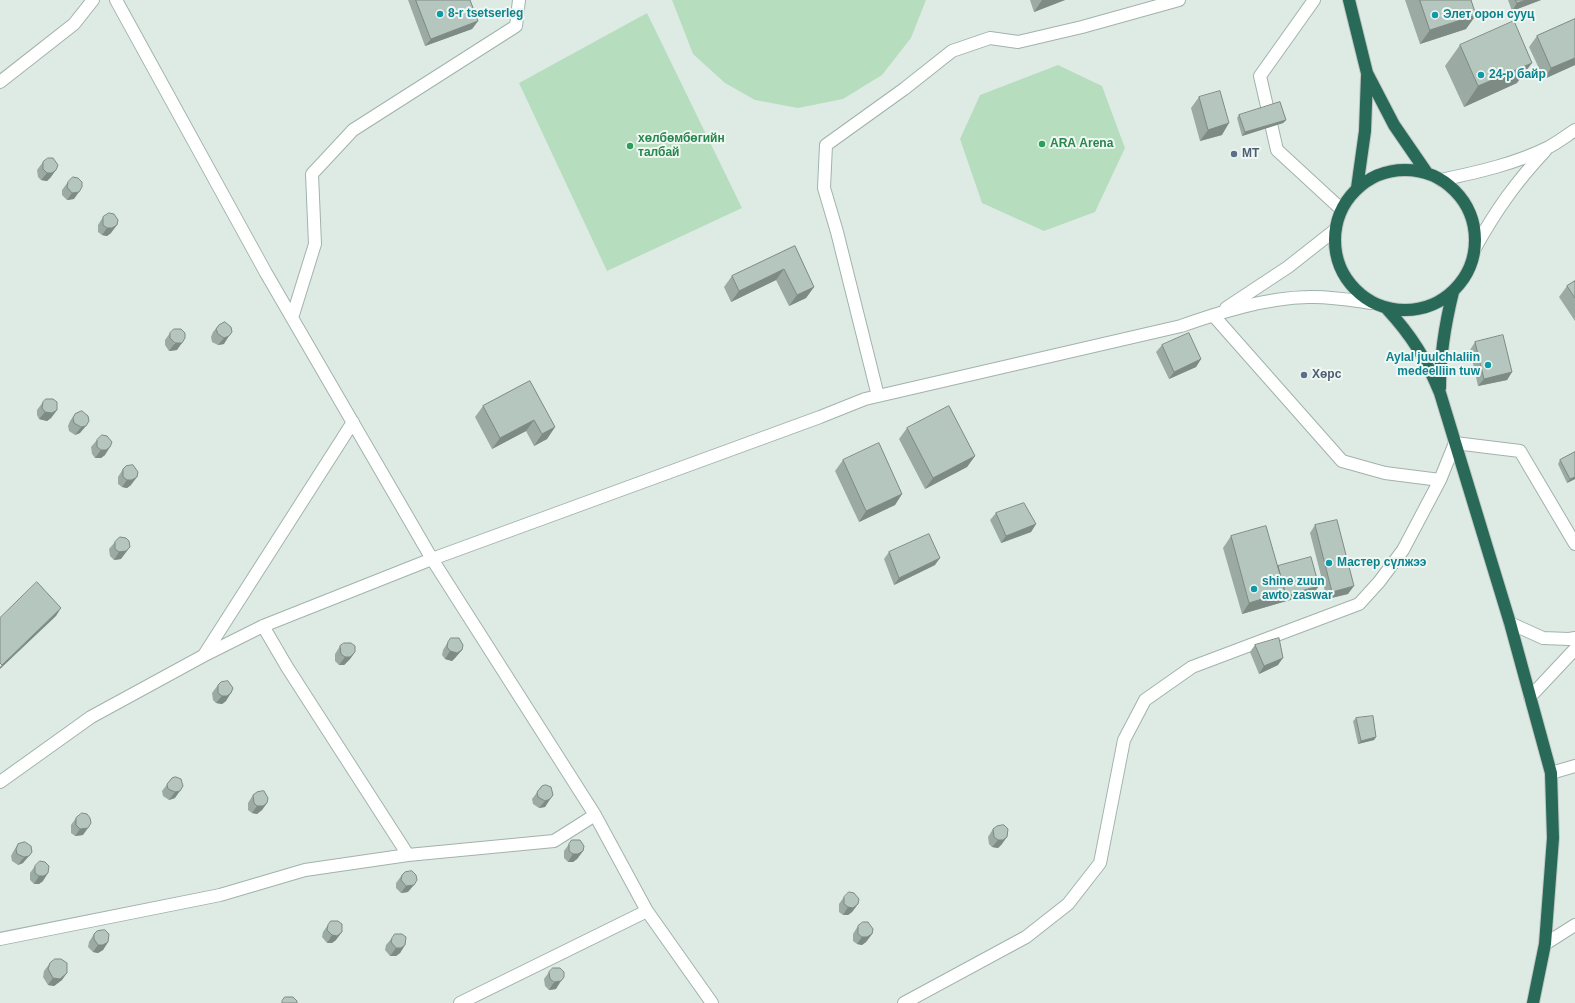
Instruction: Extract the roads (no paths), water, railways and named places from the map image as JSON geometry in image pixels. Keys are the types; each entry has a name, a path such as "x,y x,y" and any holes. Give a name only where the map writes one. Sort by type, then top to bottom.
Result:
{"highway":[{"path":"1349,0 1367,73 1394,125 1427,173"},
{"path":"1356,188 1365,131 1367,73"},
{"path":"1402,169 1427,173 1441,180 1457,193 1468,209 1474,228 1475,248 1468,272 1453,292 1434,305 1410,311 1387,309 1372,303 1354,290 1342,272 1335,252 1335,230 1341,209 1356,188 1378,175 1402,169"},
{"path":"1440,393 1442,342 1453,292"},
{"path":"1387,309 1404,327 1418,348 1440,393 1510,623 1551,773 1554,838 1545,944 1533,1003"}],"street":[{"path":"0,82 74,24 93,0"},
{"path":"116,0 262,266 432,559 596,815 647,911 712,1003"},
{"path":"292,318 315,244 312,174 353,130 516,26 519,0"},
{"path":"878,396 837,232 824,188 826,145 904,89 952,51 990,38 1018,42 1082,27 1179,0"},
{"path":"1314,0 1260,76 1277,150 1341,209"},
{"path":"1441,180 1496,167 1549,147 1575,130"},
{"path":"1475,248 1490,220 1507,194 1549,147"},
{"path":"1213,315 1270,280 1335,230"},
{"path":"0,782 91,717 203,656 263,626 432,559 820,417 865,399 1180,326 1213,315 1277,300 1308,297 1340,298 1372,303"},
{"path":"1213,315 1342,461 1385,473 1440,480"},
{"path":"203,656 353,422"},
{"path":"904,1003 1026,937 1068,904 1100,863 1124,740 1146,700 1192,667 1359,604 1379,582 1403,550 1440,480 1455,443 1520,451 1575,544"},
{"path":"1510,623 1543,638 1575,638"},
{"path":"263,626 287,667 408,855"},
{"path":"1530,697 1575,649"},
{"path":"1551,773 1575,766"},
{"path":"0,939 220,895 305,870 408,855 554,841 596,815"},
{"path":"460,1003 647,911"},
{"path":"1545,944 1575,925"}],"place":[{"name":"8-r tsetserleg","path":"440,14"},
{"name":"Элет орон сууц","path":"1435,15"},
{"name":"24-р байр","path":"1481,75"},
{"name":"ARA Arena","path":"1042,144"},
{"name":"хөлбөмбөгийн талбай","path":"630,146"},
{"name":"MT","path":"1234,154"},
{"name":"Aylal juulchlaliin medeelliin tuw","path":"1488,365"},
{"name":"Хөрс","path":"1304,375"},
{"name":"Мастер сүлжээ","path":"1329,563"},
{"name":"shine zuun awto zaswar","path":"1254,589"}]}
